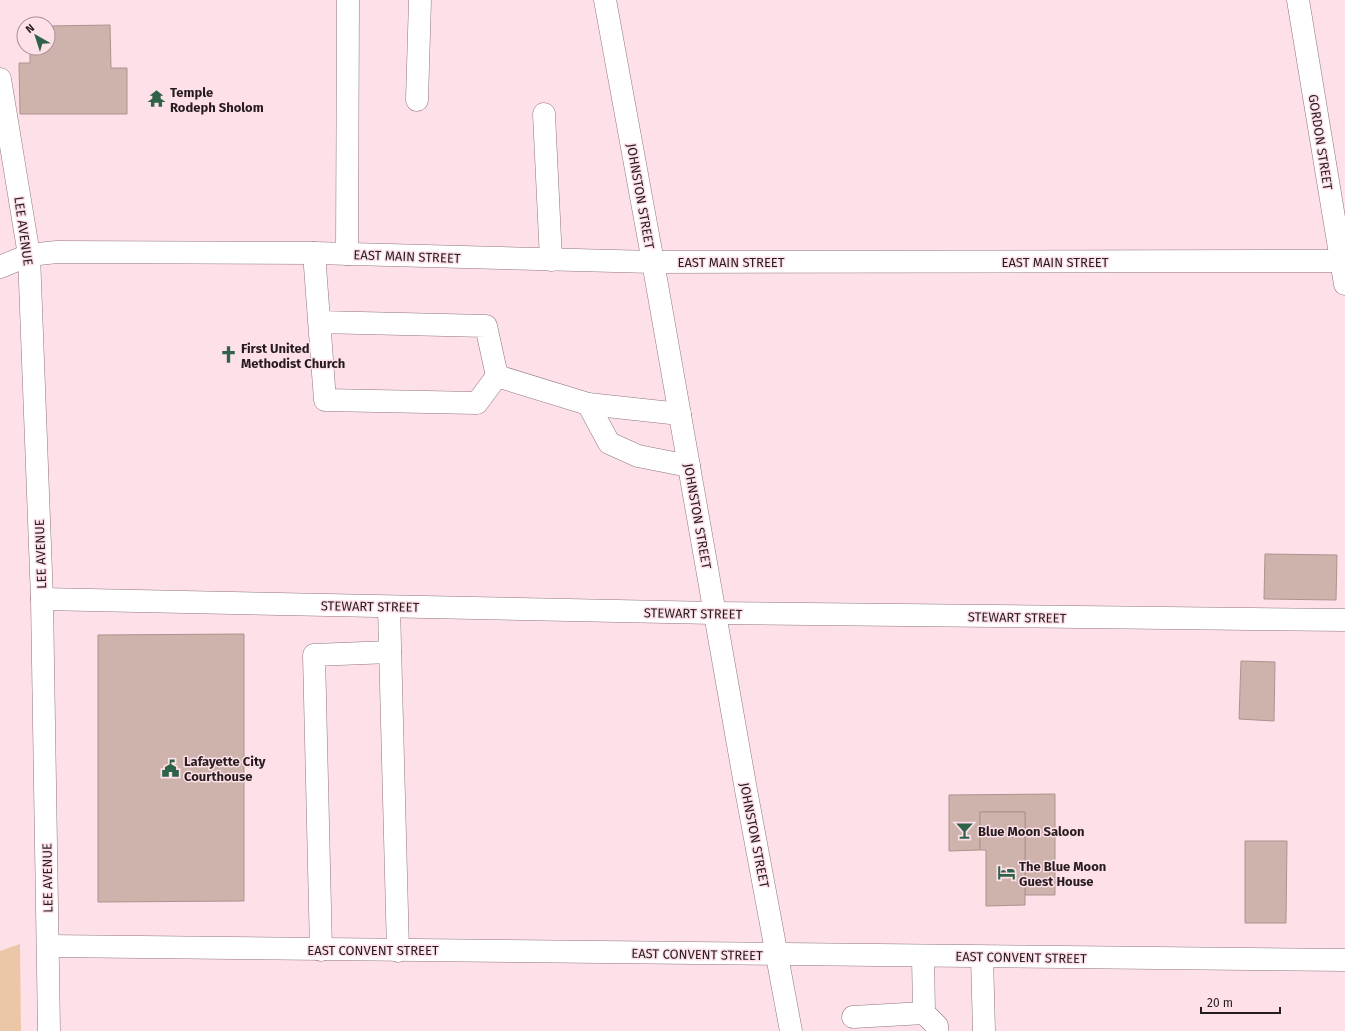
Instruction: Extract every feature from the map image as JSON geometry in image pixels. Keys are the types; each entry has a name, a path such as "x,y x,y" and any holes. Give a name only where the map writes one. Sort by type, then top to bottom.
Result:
{"street":[{"path":"347,254 348,0"},
{"path":"418,100 420,0"},
{"name":"JOHNSTON STREET","path":"605,0 654,262 714,613 791,1031"},
{"name":"GORDON STREET","path":"1298,0 1343,261 1345,284"},
{"name":"LEE AVENUE","path":"0,79 29,255 42,599 50,1031"},
{"path":"544,114 551,260"},
{"name":"EAST MAIN STREET","path":"0,267 29,255 57,252 314,253 654,262 1343,261"},
{"path":"314,253 319,322 325,400 477,403 496,376 486,326 319,322"},
{"path":"496,376 588,404 680,414"},
{"path":"588,404 608,443 638,456 689,466"},
{"name":"STEWART STREET","path":"42,599 714,613 1345,620"},
{"path":"389,607 398,950"},
{"path":"321,950 314,654 390,652"},
{"name":"EAST CONVENT STREET","path":"48,946 1345,960"},
{"path":"923,956 924,1022"},
{"path":"982,957 984,1031"},
{"path":"853,1017 904,1015 938,1026 937,1031"}],"shaded area":[{"path":"20,944 21,1031 0,1031 0,951"}],"building":[{"path":"110,25 111,68 127,68 127,114 20,114 19,63 30,63 30,56 56,56 56,26"},
{"path":"1265,554 1337,555 1336,600 1264,599"},
{"name":"Lafayette City Courthouse","path":"244,634 244,901 98,902 98,635"},
{"path":"1241,661 1275,662 1274,721 1239,719"},
{"name":"Blue Moon Saloon","path":"1055,794 1055,895 1025,895 1025,812 980,812 980,850 949,851 949,795"},
{"name":"The Blue Moon Guest House","path":"980,812 1025,812 1025,905 986,906 986,850 980,850"},
{"path":"1245,841 1287,841 1286,923 1245,923"}],"place":[{"name":"Temple Rodeph Sholom","path":"157,99"},
{"name":"First United Methodist Church","path":"228,355"},
{"name":"Lafayette City Courthouse","path":"171,768"},
{"name":"Blue Moon Saloon","path":"965,831"},
{"name":"The Blue Moon Guest House","path":"1006,873"}]}
